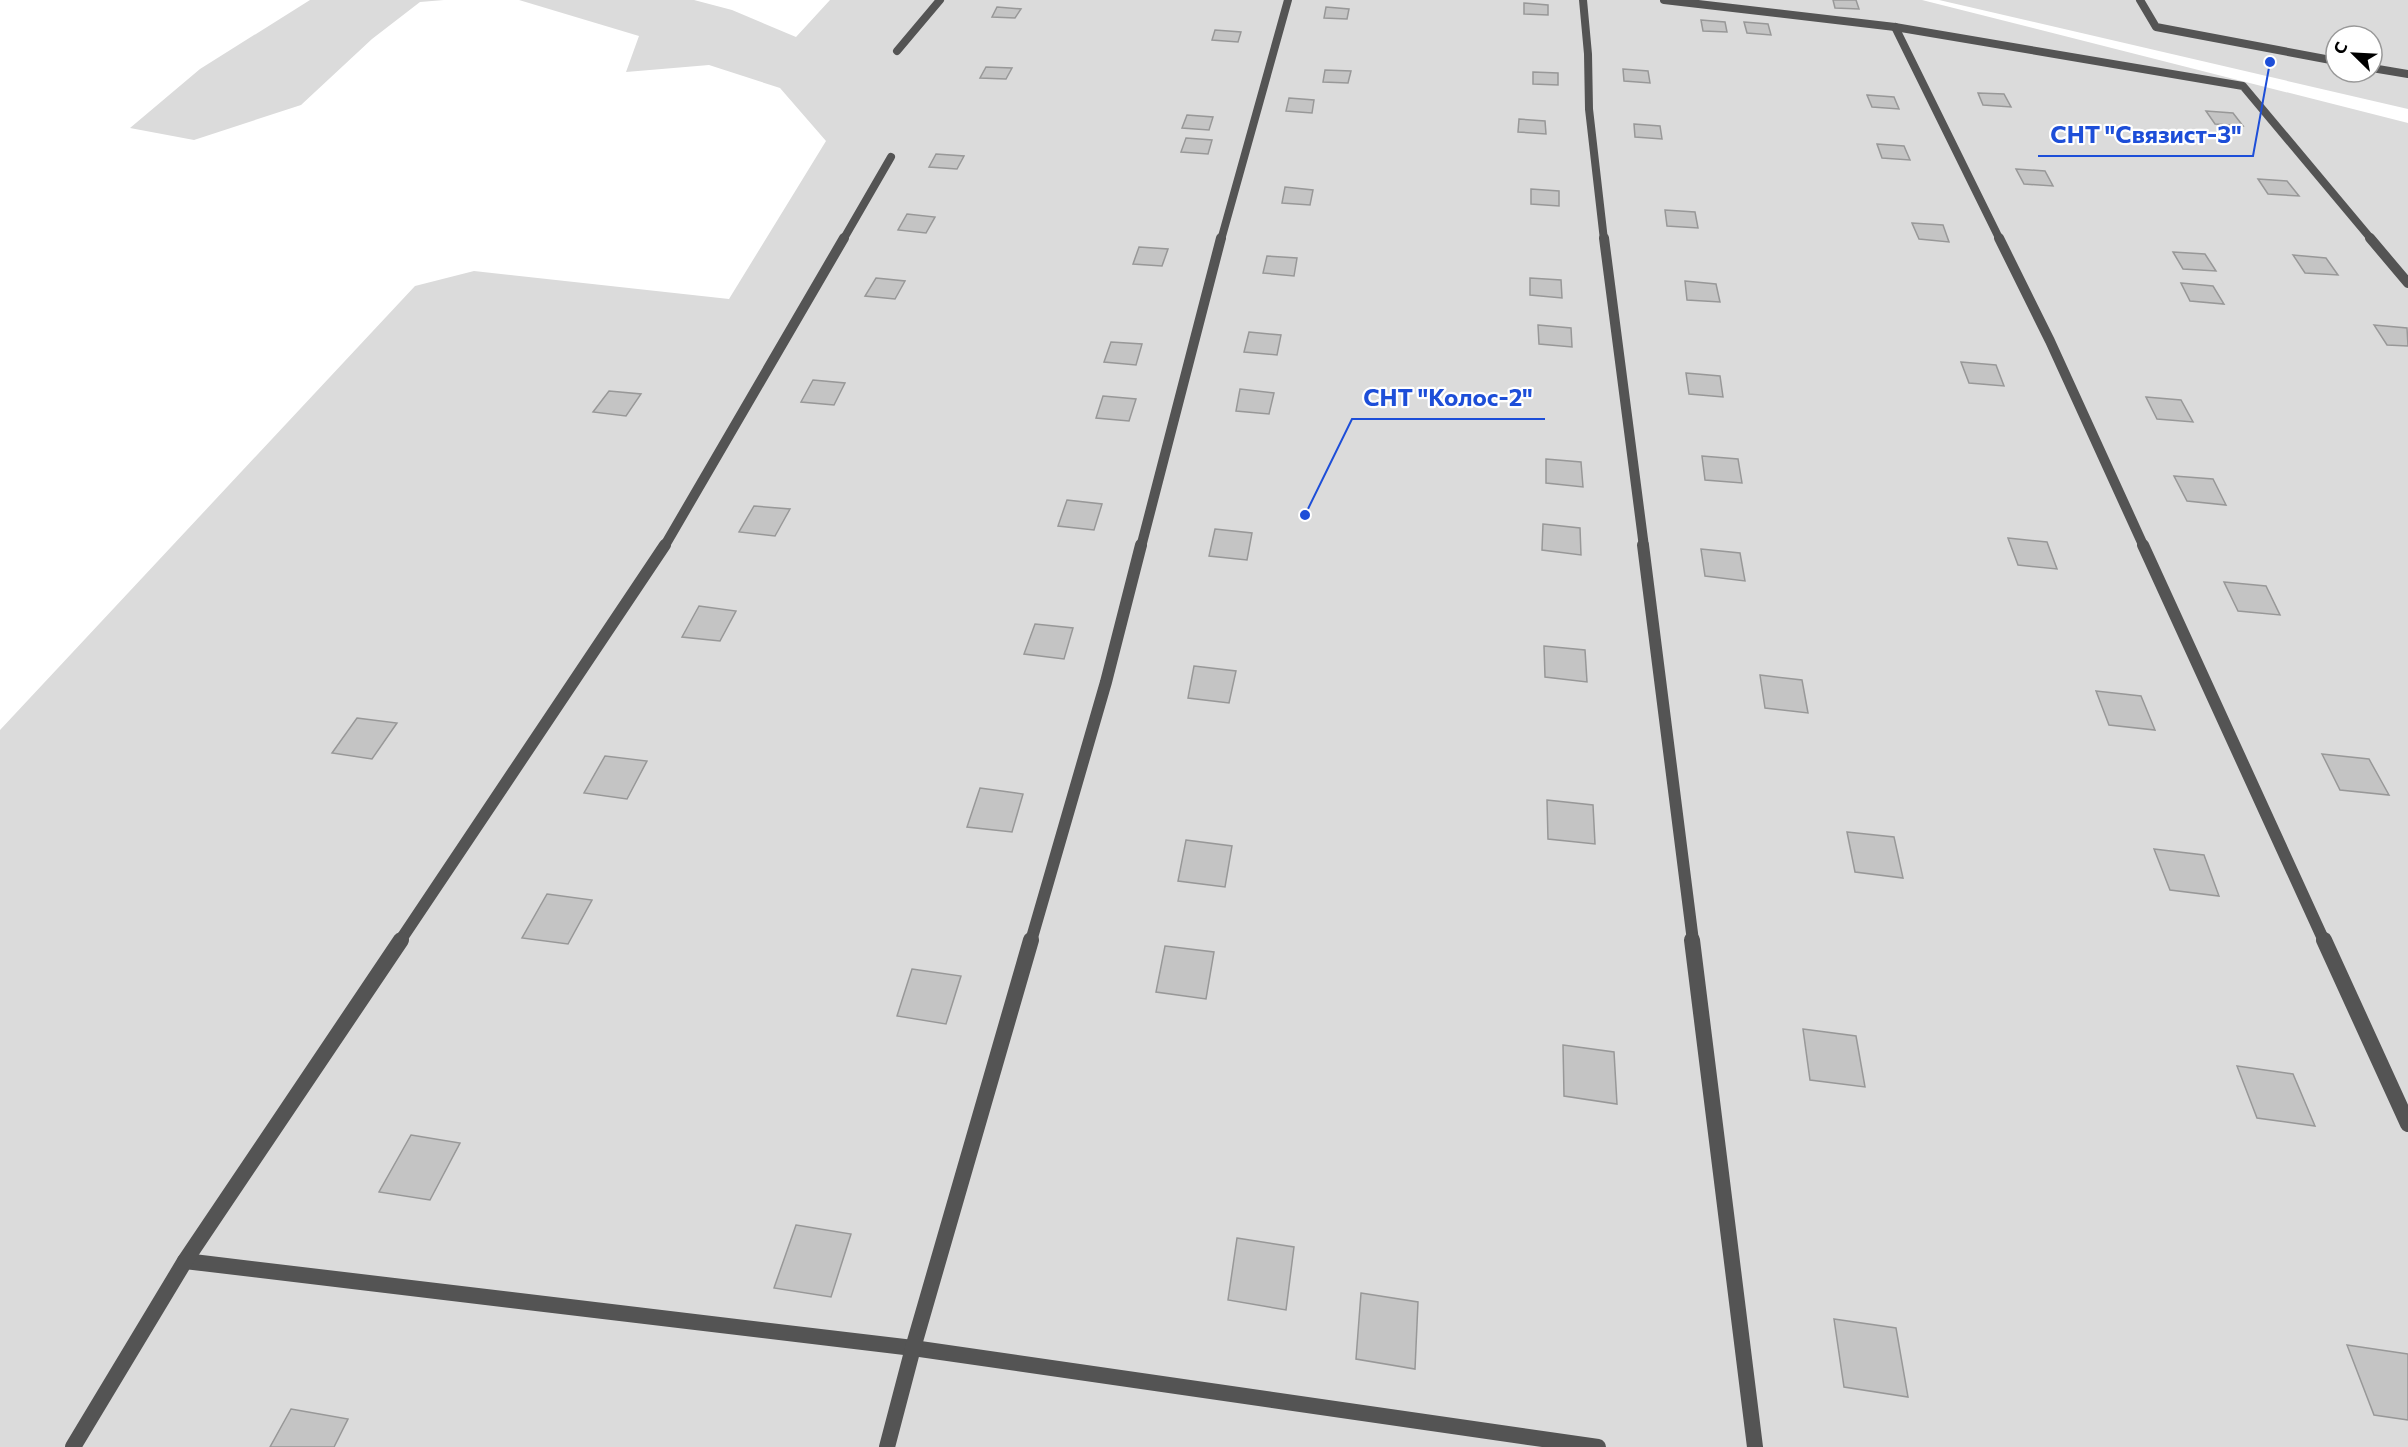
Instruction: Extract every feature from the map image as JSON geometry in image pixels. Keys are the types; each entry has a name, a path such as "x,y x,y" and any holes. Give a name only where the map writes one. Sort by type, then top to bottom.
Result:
{"lane":[{"path":"897,51 939,0"},
{"path":"887,1447 913,1348 1106,682 1207,290 1288,0"},
{"path":"1583,0 1588,54 1589,109 1600,217 1653,621 1755,1447"},
{"path":"1664,0 1895,27 2243,86 2408,284"},
{"path":"2140,0 2156,27 2324,59"},
{"path":"1895,27 2050,341 2408,1124"},
{"path":"2384,70 2408,74"},
{"path":"73,1447 185,1261 652,567 891,157"},
{"path":"185,1261 913,1348 1598,1447"}],"shaded area":[{"path":"310,0 444,0 420,2 372,39 301,105 194,140 130,128 200,69"},
{"path":"519,0 694,0 732,10 796,37 830,0 1922,0 2408,123 2408,1447 0,1447 0,730 415,286 474,271 729,299 826,141 780,88 709,65 626,72 639,36"},
{"path":"1939,0 2408,0 2408,109"}],"building":[{"path":"1833,0 1856,0 1859,9 1835,8"},
{"path":"1524,3 1548,5 1548,15 1524,14"},
{"path":"997,7 1021,9 1015,18 992,17"},
{"path":"1326,7 1349,9 1347,19 1324,18"},
{"path":"1701,20 1725,22 1727,32 1703,31"},
{"path":"1744,22 1768,24 1771,35 1747,33"},
{"path":"1215,30 1241,32 1238,42 1212,40"},
{"path":"986,67 1012,68 1006,79 980,78"},
{"path":"1623,69 1648,71 1650,83 1624,81"},
{"path":"1325,70 1351,71 1348,83 1323,82"},
{"path":"1533,72 1558,73 1558,85 1533,84"},
{"path":"1978,93 2004,94 2011,107 1983,105"},
{"path":"1867,95 1894,97 1899,109 1872,107"},
{"path":"1289,98 1314,100 1312,113 1286,111"},
{"path":"2206,111 2233,113 2243,126 2215,124"},
{"path":"1187,115 1213,117 1209,130 1182,128"},
{"path":"1519,119 1545,121 1546,134 1518,132"},
{"path":"1634,124 1660,126 1662,139 1635,137"},
{"path":"1186,138 1212,140 1208,154 1181,152"},
{"path":"1877,144 1904,146 1910,160 1882,158"},
{"path":"936,154 964,156 957,169 929,167"},
{"path":"2016,169 2045,171 2053,186 2024,184"},
{"path":"2258,179 2287,181 2299,196 2268,194"},
{"path":"1285,187 1313,190 1310,205 1282,203"},
{"path":"1531,189 1559,191 1559,206 1531,204"},
{"path":"1665,210 1695,212 1698,228 1667,226"},
{"path":"907,214 935,217 926,233 898,230"},
{"path":"1912,223 1943,225 1949,242 1919,239"},
{"path":"1139,247 1168,249 1162,266 1133,264"},
{"path":"2173,252 2205,254 2216,271 2183,269"},
{"path":"2293,255 2326,258 2338,275 2305,273"},
{"path":"1267,256 1297,258 1294,276 1263,273"},
{"path":"876,278 905,281 895,299 865,296"},
{"path":"1530,278 1561,280 1562,298 1530,295"},
{"path":"1685,281 1716,284 1720,302 1687,300"},
{"path":"2181,283 2213,286 2224,304 2190,301"},
{"path":"1538,325 1571,328 1572,347 1539,344"},
{"path":"2374,325 2407,328 2408,346 2387,345"},
{"path":"1249,332 1281,335 1277,355 1244,352"},
{"path":"1111,342 1142,344 1136,365 1104,362"},
{"path":"1961,362 1996,365 2004,386 1969,383"},
{"path":"1686,373 1720,376 1723,397 1689,394"},
{"path":"813,380 845,383 834,405 801,402"},
{"path":"1240,389 1274,393 1269,414 1236,411"},
{"path":"609,391 641,394 626,416 593,412"},
{"path":"1103,396 1136,399 1129,421 1096,418"},
{"path":"2146,397 2181,400 2193,422 2157,419"},
{"path":"1702,456 1738,459 1742,483 1705,480"},
{"path":"1546,459 1581,462 1583,487 1546,483"},
{"path":"2174,476 2213,479 2226,505 2187,501"},
{"path":"1067,500 1102,504 1094,530 1058,526"},
{"path":"754,506 790,509 775,536 739,532"},
{"path":"1543,524 1580,528 1581,555 1542,550"},
{"path":"1215,529 1252,533 1247,560 1209,556"},
{"path":"2008,538 2047,542 2057,569 2018,565"},
{"path":"1701,549 1740,553 1745,581 1705,576"},
{"path":"2224,582 2266,586 2280,615 2238,611"},
{"path":"699,606 736,611 720,641 682,637"},
{"path":"1035,624 1073,628 1064,659 1024,654"},
{"path":"1544,646 1585,650 1587,682 1545,677"},
{"path":"1194,666 1236,671 1229,703 1188,698"},
{"path":"1760,675 1802,680 1808,713 1765,708"},
{"path":"2096,691 2141,696 2155,730 2109,725"},
{"path":"357,718 397,723 372,759 332,753"},
{"path":"2322,754 2369,759 2389,795 2340,790"},
{"path":"605,756 647,761 627,799 584,793"},
{"path":"980,788 1023,794 1012,832 967,827"},
{"path":"1547,800 1593,805 1595,844 1548,839"},
{"path":"1847,832 1894,837 1903,878 1855,872"},
{"path":"1186,840 1232,846 1225,887 1178,881"},
{"path":"2154,849 2204,855 2219,896 2170,890"},
{"path":"547,894 592,900 568,944 522,938"},
{"path":"1165,946 1214,952 1206,999 1156,992"},
{"path":"912,969 961,976 946,1024 897,1016"},
{"path":"1803,1029 1856,1036 1865,1087 1810,1080"},
{"path":"1563,1045 1614,1052 1617,1104 1564,1096"},
{"path":"2237,1066 2293,1074 2315,1126 2257,1118"},
{"path":"411,1135 460,1143 430,1200 379,1192"},
{"path":"796,1225 851,1234 831,1297 774,1288"},
{"path":"1237,1238 1294,1247 1286,1310 1228,1300"},
{"path":"1361,1293 1418,1302 1415,1369 1356,1359"},
{"path":"1834,1319 1896,1328 1908,1397 1844,1387"},
{"path":"2347,1345 2408,1354 2408,1420 2374,1415"},
{"path":"291,1409 348,1419 334,1447 270,1447"}],"place":[{"name":"СНТ \"Связист-3\"","path":"2270,62"},
{"name":"СНТ \"Колос-2\"","path":"1305,515"}]}
